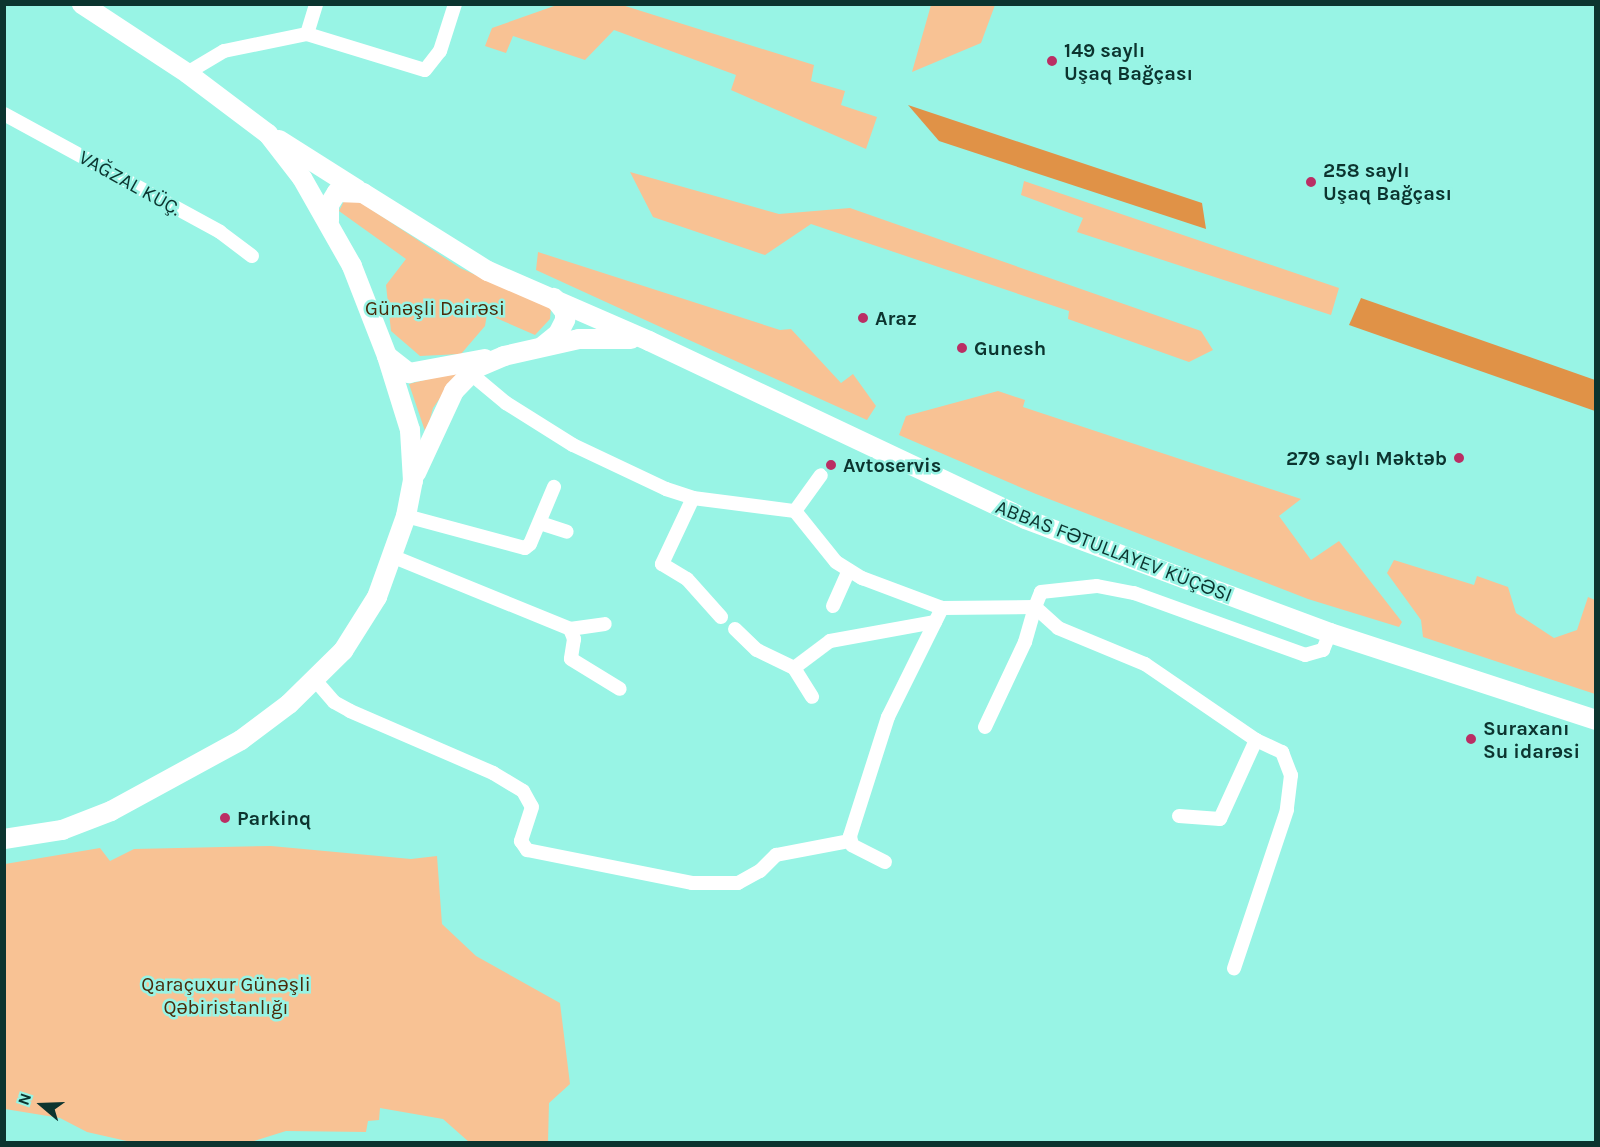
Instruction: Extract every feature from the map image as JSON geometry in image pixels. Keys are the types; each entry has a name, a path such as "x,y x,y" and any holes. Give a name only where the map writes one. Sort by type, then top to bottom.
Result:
{"main road":[{"path":"4,839 73,826 157,788 241,740 315,680 361,626 394,557 406,516 412,481 410,430 387,356 352,266 328,221 268,134 187,74 82,4"},
{"name":"ABBAS FƏTULLAYEV KÜÇƏSI","path":"268,134 488,271 649,341 1025,519 1330,633 1596,720"},
{"path":"328,221 329,205 337,192 363,193"},
{"path":"543,346 558,334 565,320 565,312 554,298"},
{"path":"387,356 402,370 416,373 543,346 609,337 649,341"},
{"path":"412,481 445,408 470,373 504,356"}],"street":[{"path":"307,34 316,4"},
{"path":"187,74 224,51 307,34 425,70 440,51 455,4"},
{"name":"VAĞZAL KÜÇ.","path":"4,114 220,232 252,256"},
{"path":"470,373 506,403 573,445 693,498 795,511 836,562 849,570 942,609 1035,607 1058,628 1164,676 1256,740 1282,752 1291,776 1287,810 1234,968"},
{"path":"795,511 821,475"},
{"path":"406,516 518,549 530,544 554,487"},
{"path":"693,498 662,564 687,579 721,617"},
{"path":"540,523 567,532"},
{"path":"394,557 570,629 605,624"},
{"path":"833,606 849,570"},
{"path":"985,727 1025,642 1041,592 1097,586 1134,593 1305,655 1323,650 1330,633"},
{"path":"849,841 888,717 942,609"},
{"path":"794,668 830,641 935,621"},
{"path":"570,629 574,639 571,659 620,689"},
{"path":"735,629 757,650 794,668 812,698"},
{"path":"315,680 334,702 350,711 493,773 523,791 532,807 521,841 527,850 692,883 738,883 760,871 776,855 849,841 885,862"},
{"path":"1179,816 1220,819 1256,740"}],"green space":[{"path":"557,5 622,5 814,65 811,81 845,91 841,105 877,117 866,149 731,90 736,75 614,30 585,60 513,36 506,53 485,46 492,28"},
{"path":"931,5 995,5 981,43 912,72"},
{"path":"630,172 779,214 850,208 1201,331 1213,350 1189,362 1068,319 1069,311 811,224 765,255 653,217"},
{"path":"1024,181 1339,288 1331,315 1077,232 1083,218 1021,195"},
{"name":"Günəşli Dairəsi","path":"357,200 460,268 551,308 550,319 535,335 487,314 485,326 461,354 420,356 391,331 386,285 406,259 339,211 344,201"},
{"path":"538,252 780,330 791,329 841,383 853,374 876,406 867,420 678,335 536,270"},
{"path":"459,371 433,408 426,434 409,384"},
{"path":"998,391 1025,400 1023,407 1301,499 1279,516 1311,560 1339,541 1402,622 1399,627 1308,599 1036,494 899,435 906,416"},
{"path":"1394,560 1474,585 1477,576 1508,587 1516,613 1554,638 1577,630 1588,597 1595,600 1595,694 1423,637 1421,620 1387,573"},
{"name":"Qaraçuxur Günəşli Qəbiristanlığı","path":"271,846 411,859 437,856 442,924 476,956 560,1003 570,1084 549,1103 548,1142 469,1142 443,1119 380,1108 379,1120 368,1121 366,1132 286,1131 251,1142 131,1142 87,1132 60,1118 5,1109 5,864 100,848 110,861 134,849"}],"shaded area":[{"path":"908,105 1202,203 1206,229 939,141"},
{"path":"1361,298 1595,380 1595,411 1349,325"}],"place":[{"name":"149 saylı Uşaq Bağçası","path":"1052,61"},
{"name":"258 saylı Uşaq Bağçası","path":"1311,182"},
{"name":"Araz","path":"863,318"},
{"name":"Gunesh","path":"962,348"},
{"name":"279 saylı Məktəb","path":"1459,458"},
{"name":"Avtoservis","path":"831,465"},
{"name":"Suraxanı Su idarəsi","path":"1471,739"},
{"name":"Parkinq","path":"225,818"}]}
